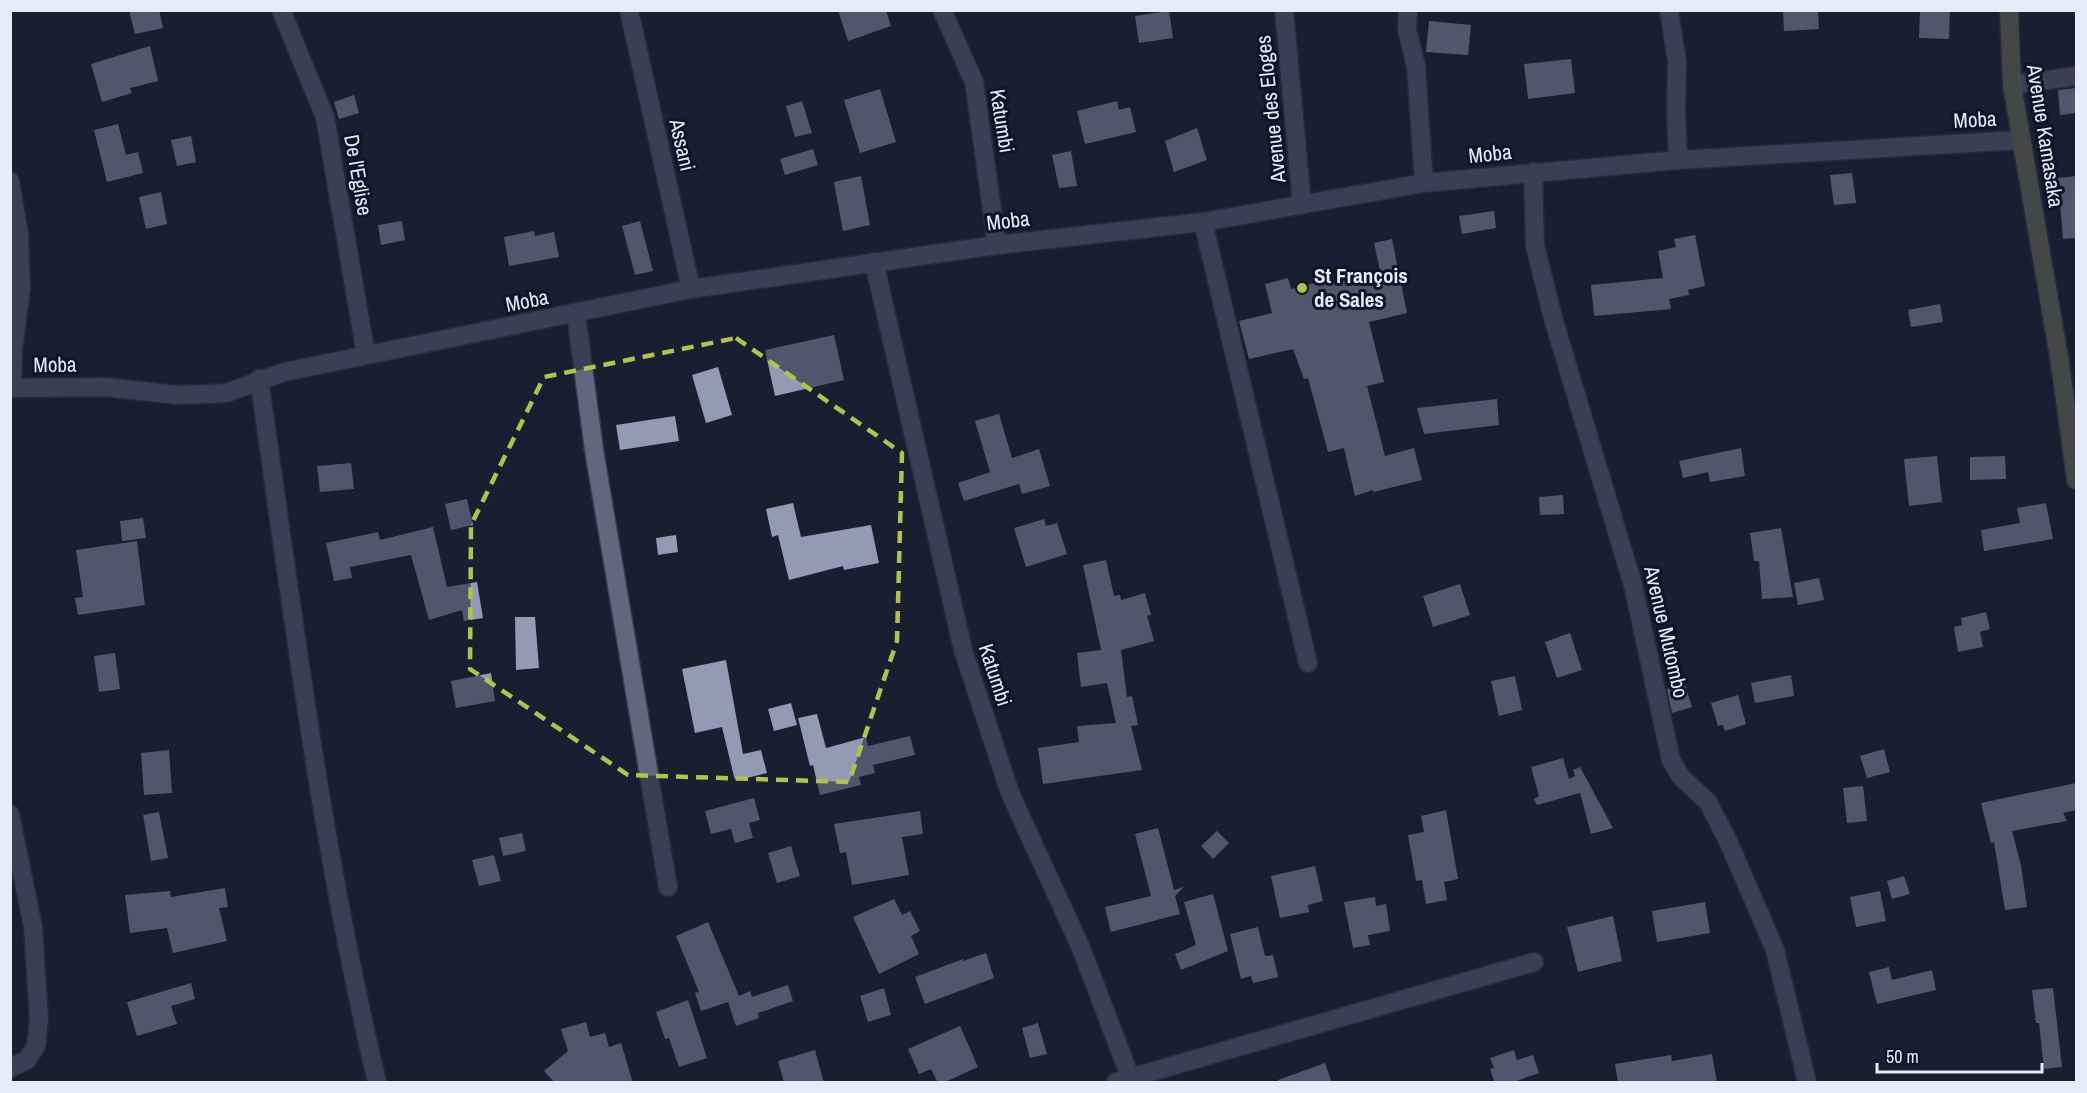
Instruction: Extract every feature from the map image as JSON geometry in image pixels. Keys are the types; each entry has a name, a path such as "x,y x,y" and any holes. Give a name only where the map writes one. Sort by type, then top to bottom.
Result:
{"street":[{"name":"De l'Eglise","path":"281,10 325,117 366,355"},
{"name":"Assani","path":"629,10 691,289"},
{"name":"Katumbi","path":"942,10 974,82 997,244"},
{"name":"Avenue des Eloges","path":"1284,10 1302,204"},
{"path":"1408,10 1407,30 1416,66 1424,183"},
{"path":"1669,10 1677,62 1678,160"},
{"name":"Avenue Kamasaka","path":"2009,10 2012,85 2060,363 2076,480"},
{"path":"2012,85 2076,76"},
{"name":"Moba","path":"11,388 106,387 177,395 226,393 259,379 284,372 691,289 997,244 1203,222 1424,183 1678,160 2021,140"},
{"name":"Avenue Mutombo","path":"1533,172 1534,246 1556,329 1633,585 1671,760 1681,777 1708,802 1728,841 1775,950 1807,1083"},
{"path":"10,181 19,234 21,288 11,388"},
{"path":"1203,222 1308,663"},
{"name":"Katumbi","path":"874,262 963,650 1010,793 1081,948 1126,1081"},
{"path":"576,314 594,450 668,887"},
{"path":"259,379 304,693 338,899 377,1083"},
{"path":"10,814 33,927 39,1020 36,1046 27,1060 10,1068"},
{"path":"1126,1081 1534,962"}],"highlighted area":[{"path":"736,338 902,453 897,641 849,782 628,775 470,669 471,525 544,377"}],"building":[{"path":"129,10 159,10 163,28 135,34"},
{"path":"838,10 886,10 891,26 848,41"},
{"path":"1783,10 1818,10 1819,29 1784,31"},
{"path":"1920,10 1950,10 1949,39 1919,38"},
{"path":"1169,11 1173,38 1139,43 1135,16"},
{"path":"1429,21 1471,25 1468,55 1426,52"},
{"path":"150,46 158,81 130,88 132,93 102,102 91,64"},
{"path":"1571,59 1575,93 1528,99 1524,64"},
{"path":"2076,88 2076,113 2060,115 2058,90"},
{"path":"880,89 896,142 860,153 844,100"},
{"path":"354,95 359,113 339,119 334,102"},
{"path":"802,101 812,133 795,137 786,106"},
{"path":"1117,101 1119,110 1130,107 1136,132 1085,144 1077,111"},
{"path":"118,124 126,155 138,152 143,173 107,182 94,130"},
{"path":"1197,128 1207,160 1174,172 1165,141"},
{"path":"191,136 196,162 177,166 171,140"},
{"path":"813,149 818,165 785,175 780,159"},
{"path":"1071,151 1077,186 1059,188 1052,155"},
{"path":"1852,173 1856,203 1834,205 1830,175"},
{"path":"861,176 870,225 843,231 834,182"},
{"path":"2076,176 2076,238 2063,239 2058,178"},
{"path":"161,192 167,224 146,229 139,197"},
{"path":"1494,211 1496,228 1462,234 1459,216"},
{"path":"402,221 405,240 381,245 378,225"},
{"path":"640,221 653,271 635,275 622,226"},
{"path":"534,231 535,236 554,232 559,257 509,266 504,237"},
{"path":"1695,235 1705,286 1688,290 1689,295 1669,299 1671,309 1594,316 1591,285 1663,278 1658,251 1676,247 1674,239"},
{"path":"1392,239 1407,313 1369,322 1384,382 1367,386 1385,456 1414,448 1422,480 1355,496 1344,448 1328,452 1308,378 1304,379 1293,349 1249,359 1239,321 1272,313 1265,284 1288,278 1291,289 1322,281 1323,284 1381,275 1374,243"},
{"path":"1940,304 1943,322 1911,327 1908,310"},
{"path":"834,335 844,380 775,396 765,350"},
{"path":"718,367 732,415 706,423 692,375"},
{"path":"1497,399 1499,425 1424,434 1417,408"},
{"path":"999,414 1012,458 1039,449 1050,486 1022,494 1019,484 964,501 958,483 990,472 975,421"},
{"path":"675,416 679,441 620,450 616,425"},
{"path":"1741,448 1745,476 1710,482 1708,472 1683,478 1679,461"},
{"path":"1937,456 1942,502 1909,506 1904,459"},
{"path":"2005,456 2006,479 1970,480 1970,457"},
{"path":"351,463 354,489 320,492 317,466"},
{"path":"1563,495 1564,514 1540,515 1539,497"},
{"path":"467,499 473,525 451,530 445,504"},
{"path":"793,503 801,537 871,525 879,563 844,570 843,566 789,580 778,535 772,537 766,509"},
{"path":"2046,503 2053,539 1984,551 1981,530 2020,523 2017,508"},
{"path":"143,518 146,538 122,541 120,521"},
{"path":"1044,519 1046,526 1057,523 1067,554 1026,567 1014,528"},
{"path":"433,527 447,587 477,582 483,618 464,621 462,610 429,620 411,555 350,567 352,578 334,581 326,543 378,532 380,540"},
{"path":"1781,528 1793,597 1762,599 1759,561 1754,561 1750,533"},
{"path":"676,535 678,552 658,555 656,538"},
{"path":"137,541 145,605 78,615 75,598 83,597 76,550"},
{"path":"1106,560 1114,596 1120,595 1121,600 1145,593 1151,615 1147,616 1154,641 1121,650 1127,697 1132,696 1138,725 1131,726 1142,770 1043,784 1038,748 1079,742 1077,726 1116,723 1107,683 1081,687 1077,653 1101,650 1083,565"},
{"path":"1819,578 1824,600 1798,605 1794,583"},
{"path":"1460,584 1470,615 1433,627 1423,596"},
{"path":"1986,612 1990,629 1980,632 1983,647 1958,652 1954,627 1962,625 1961,618"},
{"path":"515,617 535,617 539,668 516,670"},
{"path":"1570,633 1582,670 1557,678 1545,642"},
{"path":"115,653 120,689 99,692 94,656"},
{"path":"726,660 743,754 761,750 767,773 735,781 722,727 695,733 682,669"},
{"path":"491,673 495,701 456,708 451,681"},
{"path":"1791,675 1794,696 1755,703 1751,683"},
{"path":"1515,676 1522,710 1499,716 1491,681"},
{"path":"1685,684 1692,707 1672,713 1667,689"},
{"path":"1738,695 1746,724 1725,731 1723,725 1718,726 1711,703"},
{"path":"791,703 797,725 774,731 768,709"},
{"path":"817,714 826,748 866,737 868,746 910,736 915,755 873,765 875,773 859,777 861,785 820,795 798,718"},
{"path":"1884,749 1890,772 1867,778 1860,756"},
{"path":"169,750 172,793 144,795 141,753"},
{"path":"1563,758 1569,779 1575,776 1573,770 1580,767 1613,828 1591,834 1580,793 1537,805 1534,799 1539,796 1531,767"},
{"path":"2076,783 2076,810 2063,813 2067,821 2012,831 2021,865 2027,907 2005,910 1994,842 1991,843 1981,803"},
{"path":"1863,786 1867,821 1847,823 1843,788"},
{"path":"754,798 760,820 749,823 753,838 735,843 731,829 711,834 705,811"},
{"path":"1446,810 1458,879 1444,882 1447,900 1426,904 1422,880 1416,881 1408,835 1424,832 1421,816"},
{"path":"920,811 923,834 902,837 909,875 852,885 846,852 840,853 834,824"},
{"path":"159,812 168,858 151,861 143,815"},
{"path":"1158,828 1174,890 1184,887 1175,896 1180,914 1111,932 1105,907 1151,896 1135,834"},
{"path":"1217,831 1229,843 1213,859 1201,846"},
{"path":"522,833 526,851 503,856 499,838"},
{"path":"791,846 800,876 777,883 768,853"},
{"path":"494,855 501,881 479,886 472,860"},
{"path":"1315,866 1323,901 1308,905 1309,912 1280,918 1271,876"},
{"path":"1904,876 1910,894 1892,899 1887,881"},
{"path":"225,888 228,907 219,908 227,941 173,953 167,928 130,933 125,895 170,891 171,897"},
{"path":"1880,891 1886,921 1856,927 1850,897"},
{"path":"1213,894 1228,951 1181,970 1175,954 1196,945 1184,902"},
{"path":"1375,897 1376,906 1386,904 1390,931 1368,935 1370,945 1353,948 1344,902"},
{"path":"894,899 902,915 910,911 920,931 911,936 919,954 879,974 853,917"},
{"path":"1705,902 1710,933 1657,942 1652,911"},
{"path":"1613,916 1622,961 1578,972 1567,927"},
{"path":"708,922 739,996 750,991 752,997 788,985 793,1001 758,1013 759,1018 736,1026 728,1002 701,1011 695,993 699,992 676,936"},
{"path":"1258,927 1265,956 1273,955 1278,977 1253,983 1251,976 1241,979 1230,934"},
{"path":"986,953 994,978 925,1004 915,977"},
{"path":"1889,967 1892,980 1932,970 1936,990 1877,1004 1869,972"},
{"path":"191,983 195,999 171,1006 177,1024 137,1036 127,1002"},
{"path":"884,988 891,1015 868,1022 860,996"},
{"path":"2053,988 2062,1067 2044,1069 2039,1023 2036,1023 2032,990"},
{"path":"688,1000 707,1058 679,1067 669,1038 665,1039 656,1012"},
{"path":"586,1022 590,1037 605,1033 609,1047 621,1043 633,1083 555,1083 544,1071 568,1051 561,1029"},
{"path":"1038,1023 1047,1054 1030,1058 1022,1028"},
{"path":"960,1026 978,1067 943,1083 938,1083 931,1069 919,1074 908,1049"},
{"path":"815,1050 824,1083 784,1083 778,1061"},
{"path":"1514,1050 1517,1060 1533,1055 1539,1073 1511,1083 1495,1083 1490,1069 1494,1068 1490,1058"},
{"path":"1712,1054 1717,1083 1618,1083 1615,1064 1671,1055 1672,1061"},
{"path":"1325,1063 1332,1083 1278,1083 1278,1080"}],"place":[{"name":"St François de Sales","path":"1302,288"}]}
